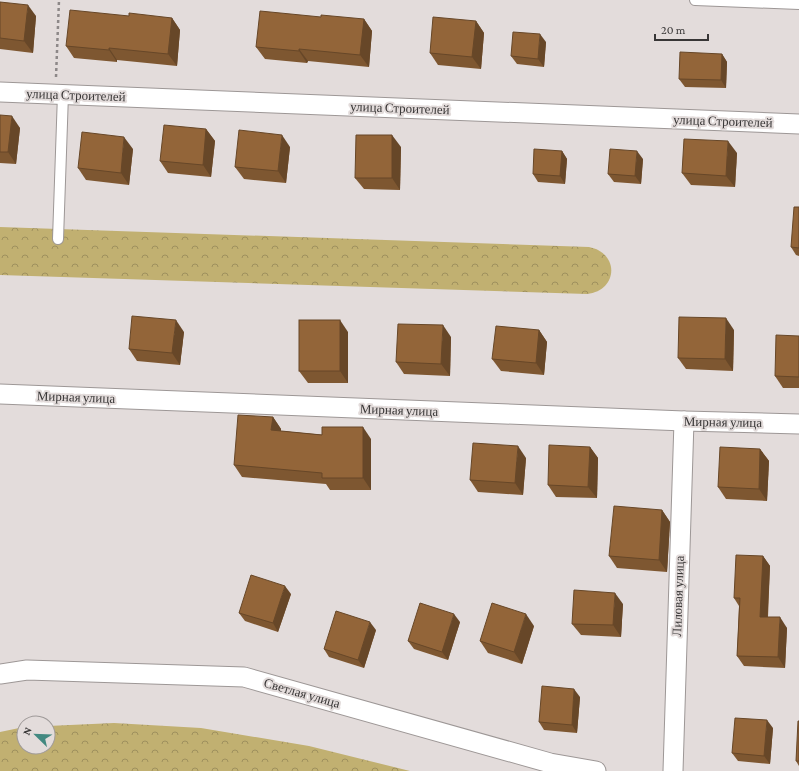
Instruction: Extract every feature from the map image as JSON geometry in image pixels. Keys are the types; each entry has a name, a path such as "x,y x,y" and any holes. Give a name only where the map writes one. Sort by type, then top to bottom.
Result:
{"street":[{"name":"улица Строителей","path":"0,92 799,124"},
{"name":"Мирная улица","path":"0,394 684,421 799,424"},
{"name":"Лиловая улица","path":"673,771 684,421"},
{"name":"Светлая улица","path":"0,674 27,670 244,677 550,763 596,771"}],"lane":[{"path":"695,0 799,4"},
{"path":"58,240 59,94"}],"path":[{"path":"59,0 59,94"}],"green space":[{"path":"0,227 589,247 606,256 610,264 611,272 605,286 597,291 587,294 0,275"},
{"path":"114,723 201,728 309,746 410,771 0,771 0,732 16,729 16,755 56,755 56,726"}],"building":[{"path":"0,2 28,5 24,41 0,38"},
{"path":"70,10 129,16 129,13 172,18 168,54 109,48 109,50 66,46"},
{"path":"260,11 321,17 321,15 364,19 360,55 299,49 299,51 256,47"},
{"path":"433,17 476,21 472,57 430,53"},
{"path":"513,32 540,34 538,59 511,56"},
{"path":"680,52 722,54 721,80 679,79"},
{"path":"0,115 12,116 8,152 0,152"},
{"path":"164,125 206,129 203,165 160,161"},
{"path":"239,130 282,135 278,171 235,167"},
{"path":"82,132 124,137 121,173 78,168"},
{"path":"356,135 392,135 392,178 355,178"},
{"path":"684,139 728,141 726,176 682,173"},
{"path":"534,149 562,151 560,176 533,174"},
{"path":"610,149 637,151 635,176 608,174"},
{"path":"794,207 799,207 799,248 791,247"},
{"path":"132,316 176,320 172,353 129,349"},
{"path":"679,317 726,318 725,359 678,358"},
{"path":"299,320 340,320 340,371 299,371"},
{"path":"398,324 443,325 441,364 396,362"},
{"path":"496,326 539,330 536,363 492,359"},
{"path":"776,335 799,336 799,377 775,376"},
{"path":"238,415 273,417 271,430 322,435 322,427 363,427 363,478 322,478 322,473 234,465"},
{"path":"473,443 518,446 515,483 470,480"},
{"path":"549,445 590,447 588,487 548,485"},
{"path":"720,447 760,449 759,489 718,487"},
{"path":"614,506 662,510 659,560 609,556"},
{"path":"736,555 763,556 760,617 780,617 778,657 737,656 740,598 734,598"},
{"path":"251,575 285,586 273,623 239,613"},
{"path":"574,590 615,593 613,625 572,624"},
{"path":"420,603 454,614 442,652 408,641"},
{"path":"492,603 526,614 514,652 480,641"},
{"path":"336,611 370,622 358,660 324,649"},
{"path":"542,686 574,689 572,725 539,722"},
{"path":"735,718 767,720 764,756 732,753"},
{"path":"798,721 799,761 796,761"}]}
